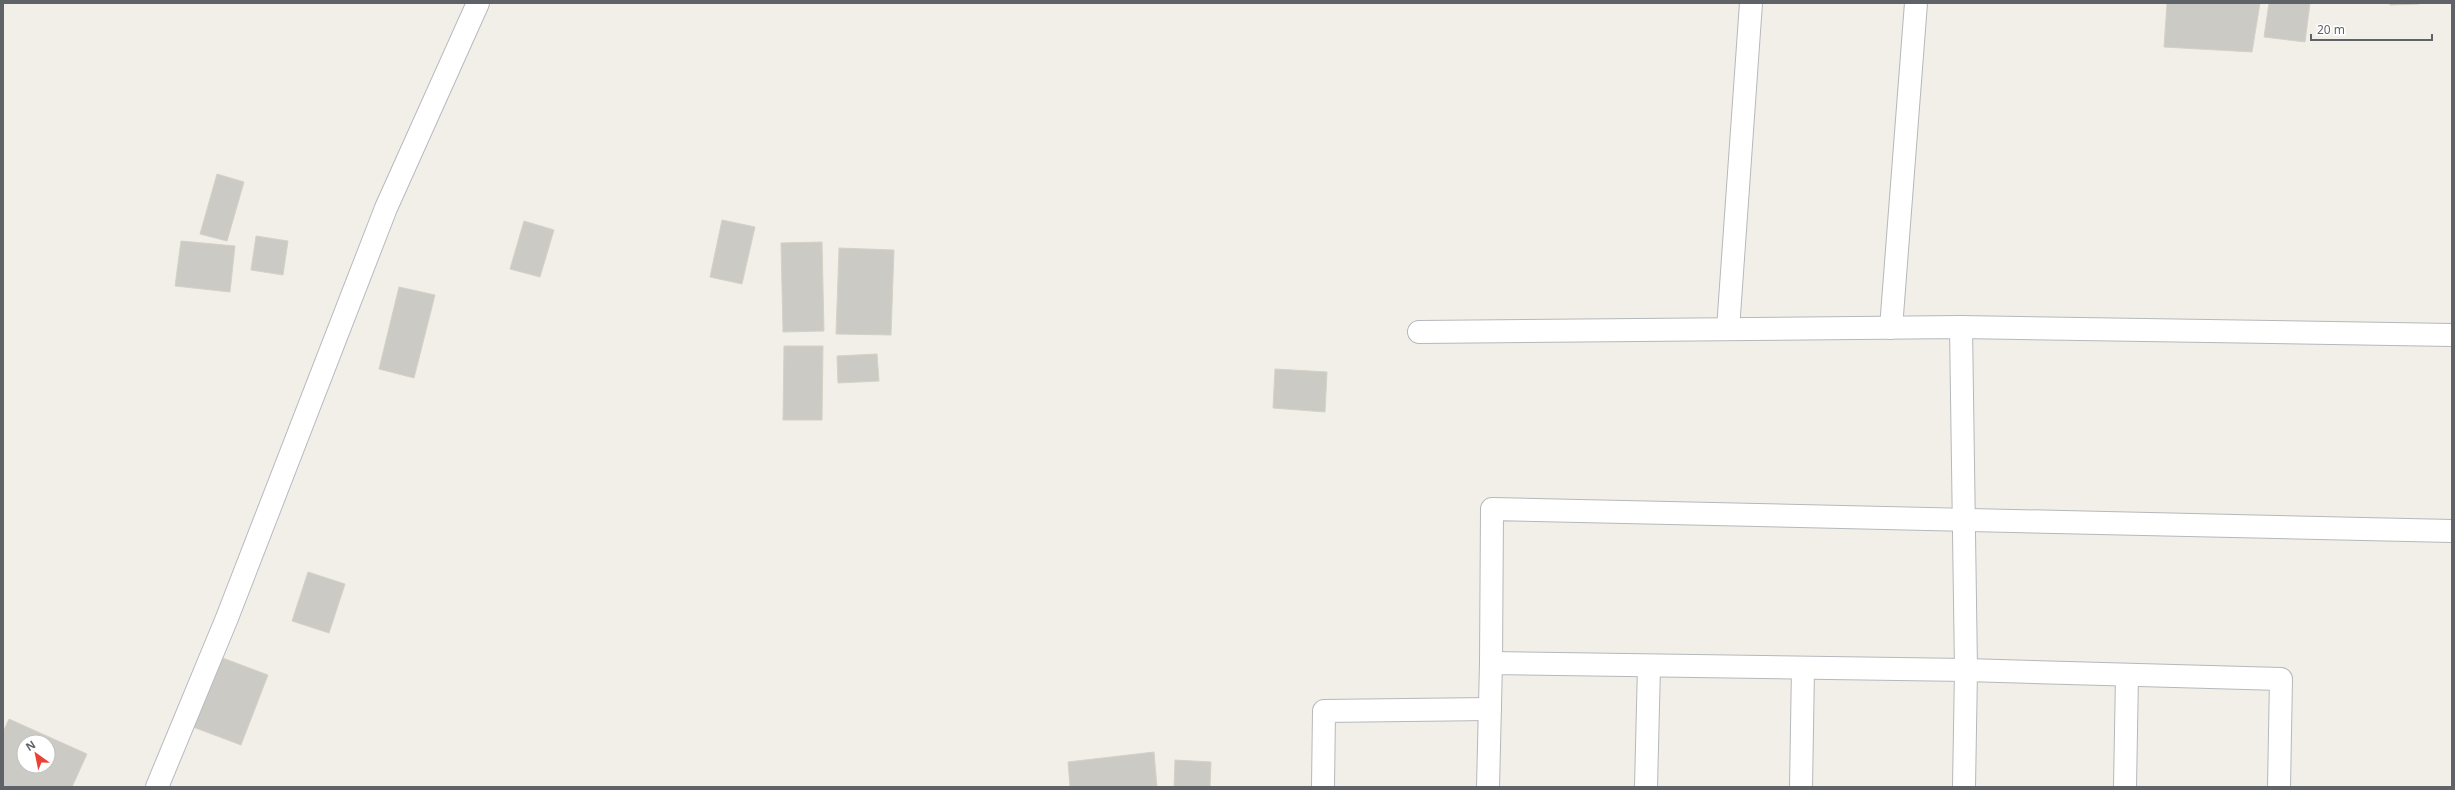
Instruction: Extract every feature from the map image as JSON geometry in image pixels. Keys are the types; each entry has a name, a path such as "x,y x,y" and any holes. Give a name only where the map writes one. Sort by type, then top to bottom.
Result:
{"street":[{"path":"157,787 227,618 386,208 478,3"},
{"path":"1728,329 1751,3"},
{"path":"1891,328 1916,3"},
{"path":"1419,332 1961,327 2452,335"},
{"path":"1961,327 1966,670 1964,787"},
{"path":"1488,787 1491,663 1492,509 2452,531"},
{"path":"1491,663 1966,670 2127,676 2281,679 2279,787"},
{"path":"1646,787 1649,666"},
{"path":"1801,787 1803,668"},
{"path":"2125,787 2127,676"},
{"path":"1323,787 1324,711 1490,709"}],"building":[{"path":"2167,3 2260,3 2252,52 2164,47"},
{"path":"2269,3 2310,3 2305,42 2264,37"},
{"path":"2390,3 2419,3 2419,4 2390,5"},
{"path":"217,174 244,182 227,241 200,234"},
{"path":"722,220 755,227 742,284 710,277"},
{"path":"524,221 554,230 540,277 510,269"},
{"path":"256,236 288,241 283,275 251,270"},
{"path":"181,241 235,246 230,292 175,286"},
{"path":"822,242 824,331 783,332 781,243"},
{"path":"839,248 894,250 891,335 836,334"},
{"path":"399,287 435,295 414,378 379,369"},
{"path":"784,346 823,346 822,420 783,420"},
{"path":"877,354 879,381 838,383 837,356"},
{"path":"1275,369 1327,372 1325,412 1273,408"},
{"path":"308,572 345,584 329,633 292,621"},
{"path":"220,657 268,675 241,745 193,727"},
{"path":"9,719 42,734 16,734 16,774 56,774 56,740 87,754 72,787 3,787 3,732"},
{"path":"1154,752 1157,787 1070,787 1068,762"},
{"path":"1175,760 1211,762 1210,787 1174,787"}]}
